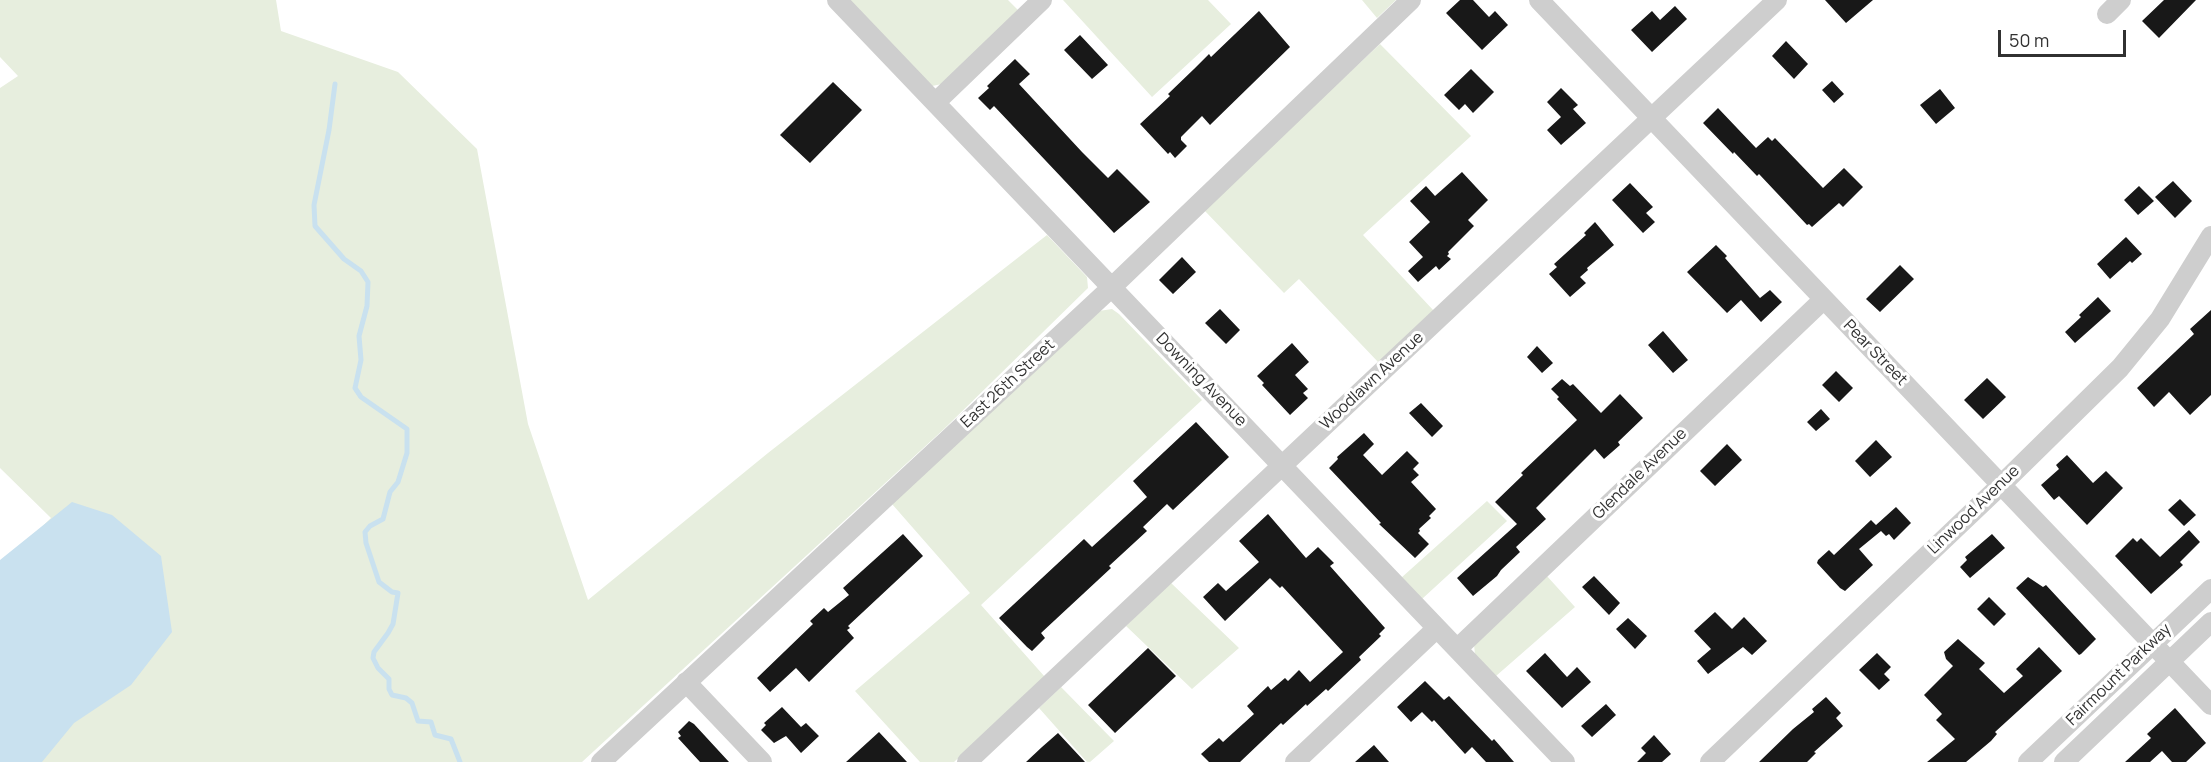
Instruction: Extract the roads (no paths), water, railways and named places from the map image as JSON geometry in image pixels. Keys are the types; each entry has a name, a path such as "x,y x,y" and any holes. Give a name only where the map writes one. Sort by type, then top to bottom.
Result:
{"street":[{"name":"Downing Avenue","path":"837,0 1565,762"},
{"path":"936,102 1042,0"},
{"name":"East 26th Street","path":"601,762 1112,287 1411,0"},
{"name":"Pear Street","path":"1539,0 2211,705"},
{"name":"Woodlawn Avenue","path":"967,762 1777,0"},
{"path":"2107,14 2121,0"},
{"name":"Linwood Avenue","path":"1710,762 2001,485 2120,368 2143,342 2182,286 2211,236"},
{"name":"Glendale Avenue","path":"1457,649 1824,299"},
{"name":"Fairmount Parkway","path":"2028,762 2211,589"},
{"name":"Fairmount Parkway","path":"2064,762 2211,622"},
{"path":"1295,762 1437,628"},
{"path":"686,682 762,762"}],"water":[{"path":"72,502 112,515 161,556 172,632 131,685 74,723 42,762 0,762 0,560"}],"waterway":[{"path":"335,84 329,130 314,205 315,226 344,259 361,271 368,282 367,306 359,336 361,360 355,388 361,397 407,429 407,453 398,482 390,492 383,519 370,526 365,532 366,543 379,582 392,592 398,593 393,624 374,652 373,658 378,668 389,679 389,689 392,695 406,698 412,703 418,721 431,722 435,735 451,739 460,762"}]}
